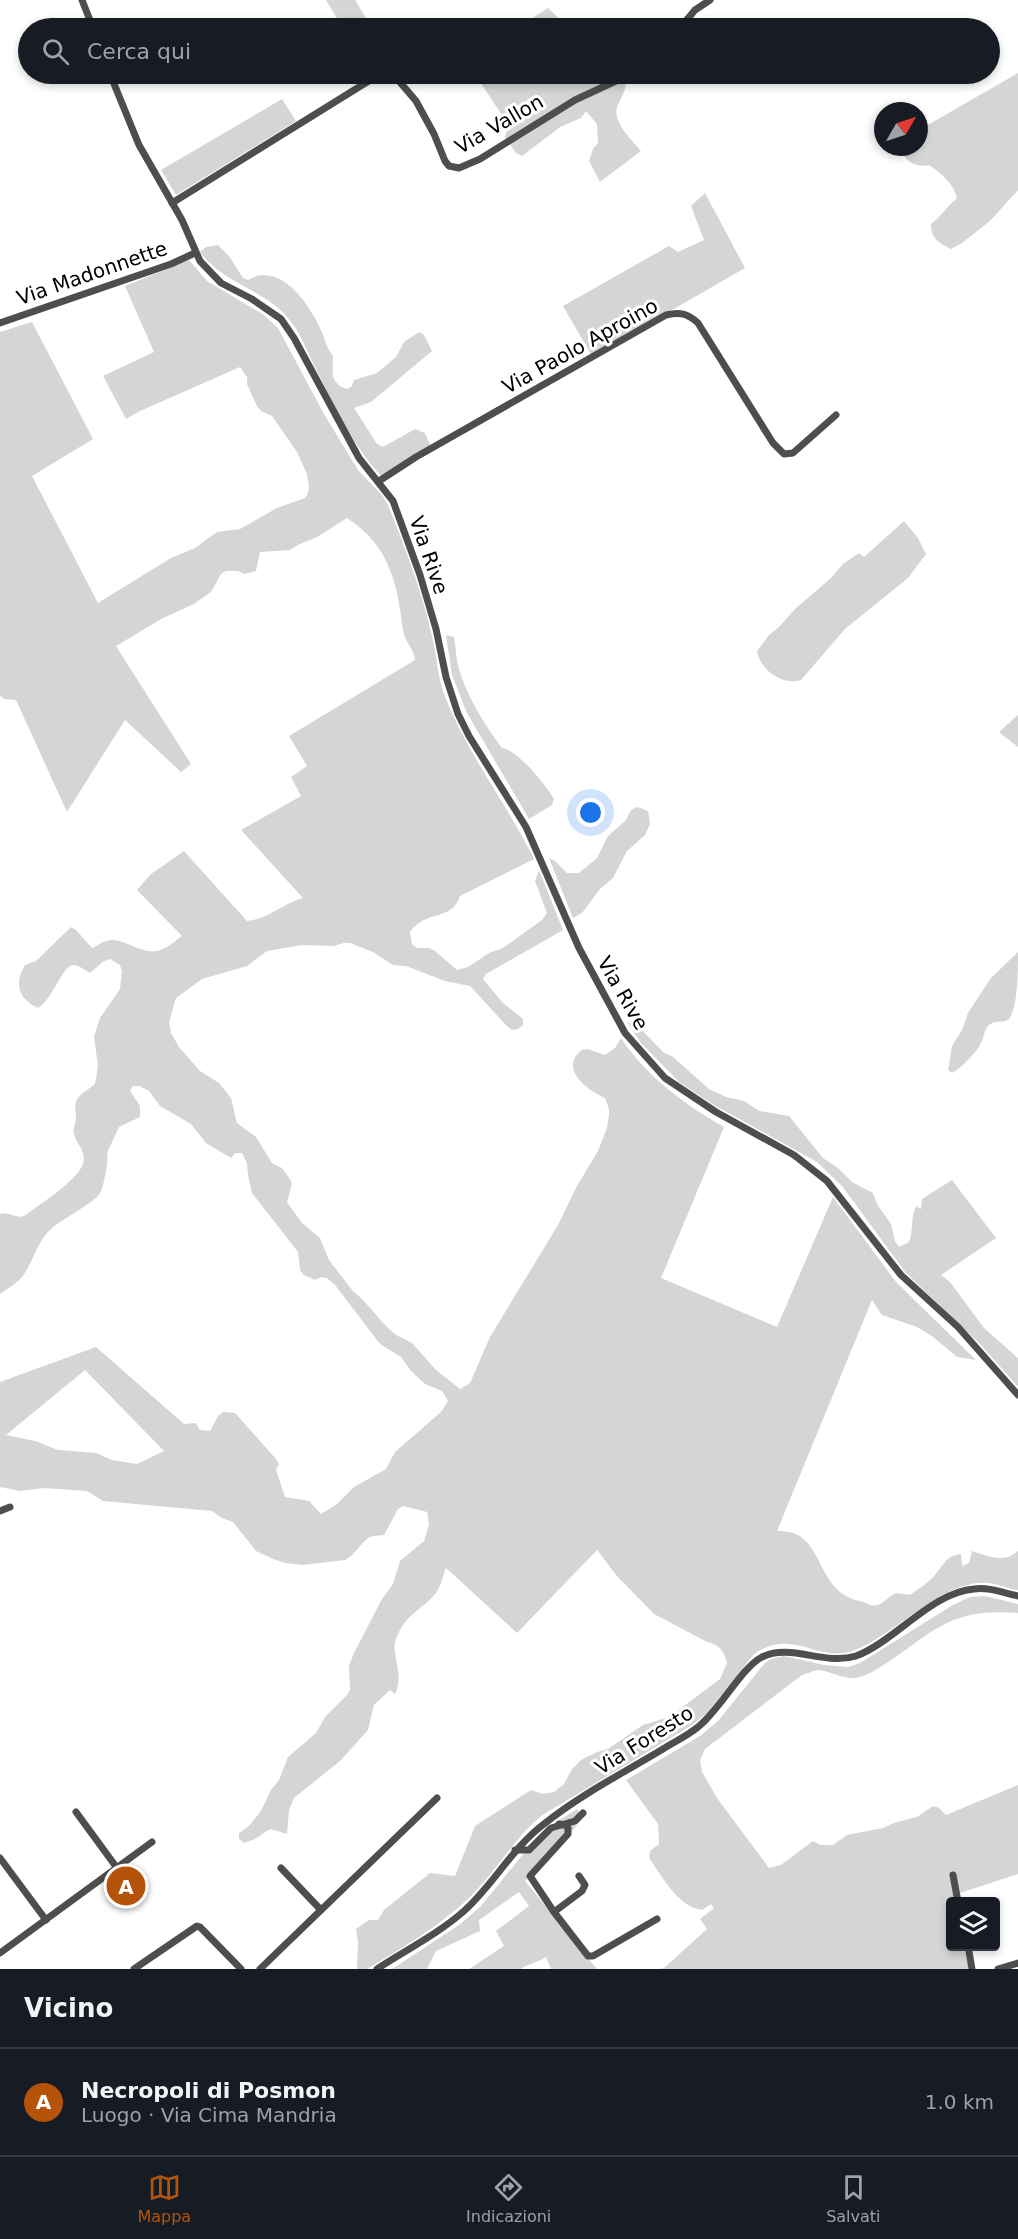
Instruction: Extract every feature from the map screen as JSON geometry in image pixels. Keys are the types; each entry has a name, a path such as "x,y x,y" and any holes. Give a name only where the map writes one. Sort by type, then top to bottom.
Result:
{"street":[{"path":"82,0 89,18"},
{"path":"688,18 695,10 710,0"},
{"name":"Via Rive","path":"114,84 140,145 182,220 195,253 221,283 263,305 281,319 294,338 354,450 393,501 420,575 436,629 446,677 458,714 469,736 526,827 579,948 625,1033 665,1078 717,1112 799,1158 827,1181 901,1275 958,1327 1018,1395"},
{"path":"172,203 364,84"},
{"name":"Via Vallon","path":"401,84 419,106 445,161 449,166 459,168 480,159 575,100 609,84"},
{"name":"Via Madonnette","path":"0,323 195,253"},
{"name":"Via Paolo Aproino","path":"378,480 666,315 678,313 689,315 698,324 773,443 784,454 793,453 837,415"},
{"path":"0,1511 10,1507"},
{"name":"Via Foresto","path":"382,1968 465,1910 490,1883 515,1850 534,1831 697,1728 726,1698 749,1667 762,1657 782,1652 831,1660 856,1656 923,1612 958,1593 974,1588 991,1589 1018,1596"},
{"path":"260,1969 437,1798"},
{"path":"76,1812 117,1868"},
{"path":"515,1850 529,1850 543,1835 559,1824 574,1821 583,1813"},
{"path":"559,1824 565,1825 568,1834 530,1876 588,1956 593,1956 657,1919"},
{"path":"0,1953 152,1842"},
{"path":"0,1857 46,1920"},
{"path":"281,1868 321,1910"},
{"path":"952,1875 957,1897"},
{"path":"554,1912 582,1891 585,1885 579,1876"},
{"path":"134,1969 194,1926 200,1927 241,1969"},
{"path":"969,1951 972,1969"},
{"path":"998,1969 1018,1963"}],"shaded area":[{"path":"326,0 355,0 366,18 337,18"},
{"path":"548,8 558,18 532,18"},
{"path":"1018,73 1018,190 991,220 951,249 934,237 931,224 957,198 953,188 929,165 915,164 904,156 928,156 928,125"},
{"path":"482,84 626,84 616,111 617,117 623,130 641,151 600,182 589,161 598,143 597,124 586,111 581,118 560,127 522,156 516,153 505,137 507,130 511,129"},
{"path":"282,99 296,121 176,195 161,170"},
{"path":"705,193 745,268 592,356 563,306 669,246 678,252 704,240 691,206"},
{"path":"218,245 229,256 243,278 248,280 259,275 271,276 290,286 305,302 333,356 333,376 342,387 348,389 354,380 377,373 396,357 404,342 419,332 424,335 432,351 371,402 354,408 377,444 383,447 415,429 425,433 431,447 382,477 362,452 345,425 300,335 288,318 268,300 221,272 200,252 206,247"},
{"path":"189,260 207,281 264,315 278,328 324,414 358,470 382,495 388,505 423,603 444,694 464,737 534,859 460,896 456,904 445,913 423,920 410,932 412,944 417,948 429,948 435,951 457,970 468,967 489,953 503,948 542,920 547,913 535,881 539,870 563,930 486,974 483,979 503,1003 523,1019 523,1025 518,1029 512,1030 507,1026 470,986 445,981 406,966 393,965 373,952 350,943 333,946 302,945 267,951 247,966 202,979 176,998 169,1022 171,1033 179,1047 200,1071 219,1083 231,1098 237,1123 256,1137 272,1163 282,1168 290,1179 292,1184 287,1202 302,1223 320,1238 329,1260 352,1290 386,1326 396,1335 412,1343 436,1370 460,1389 470,1383 490,1337 558,1225 577,1186 598,1151 607,1128 609,1109 605,1098 590,1090 578,1078 573,1064 575,1057 582,1050 588,1049 605,1055 615,1048 621,1038 654,1077 695,1109 724,1127 661,1278 777,1327 833,1197 896,1282 976,1360 957,1357 917,1327 882,1315 872,1300 777,1531 793,1533 804,1540 813,1550 834,1586 845,1595 873,1605 881,1604 897,1593 910,1595 932,1579 948,1559 956,1555 961,1554 962,1566 969,1563 972,1551 1002,1558 1018,1551 1018,1590 987,1583 970,1584 953,1590 918,1610 868,1644 852,1651 828,1653 793,1644 781,1644 754,1654 708,1712 692,1725 541,1816 468,1899 419,1937 367,1969 357,1969 356,1929 369,1920 378,1920 384,1910 430,1873 455,1876 475,1826 531,1790 543,1794 554,1792 564,1784 572,1769 581,1760 608,1749 643,1725 666,1718 676,1712 720,1679 727,1663 725,1655 718,1646 654,1614 617,1576 597,1550 517,1633 446,1568 436,1593 408,1618 396,1639 395,1651 399,1679 395,1694 390,1690 374,1705 368,1730 340,1761 294,1798 289,1810 287,1834 270,1829 244,1843 239,1839 239,1833 249,1826 261,1811 271,1790 279,1780 288,1757 316,1733 325,1717 350,1690 349,1666 354,1653 382,1599 393,1584 400,1561 424,1541 429,1524 427,1512 403,1506 398,1509 384,1535 368,1538 345,1560 303,1565 285,1563 256,1551 233,1522 212,1511 103,1501 87,1491 44,1488 20,1491 0,1487 0,1382 96,1347 184,1424 196,1423 200,1430 210,1431 218,1416 223,1412 235,1413 279,1464 276,1470 285,1497 309,1501 321,1514 337,1504 354,1487 386,1469 395,1452 441,1412 448,1401 442,1391 425,1384 411,1371 401,1357 380,1344 335,1285 327,1278 321,1277 315,1280 304,1275 300,1270 298,1252 252,1193 247,1163 242,1153 235,1153 231,1158 206,1143 191,1124 160,1106 149,1091 139,1086 133,1086 130,1091 140,1106 140,1117 119,1127 107,1153 106,1173 100,1193 46,1234 22,1277 0,1294 0,1214 24,1216 73,1178 83,1164 83,1152 74,1132 76,1104 79,1097 95,1084 98,1066 94,1037 100,1018 120,989 122,971 120,965 110,959 104,961 90,973 73,965 65,971 48,998 38,1008 26,1000 20,990 20,978 25,965 36,961 71,927 92,948 111,940 150,951 171,945 182,936 137,890 151,874 184,851 247,921 255,920 303,898 241,830 301,796 291,777 307,766 289,736 415,660 404,634 398,597 389,567 373,541 347,518 317,537 290,550 260,552 256,571 244,574 238,571 226,571 221,574 211,592 194,604 163,618 116,646 191,764 181,772 125,720 67,812 16,700 4,699 0,695 0,332 32,322 93,439 32,476 98,603 171,558 195,548 217,532 240,529 277,508 305,498 309,487 307,474 297,452 272,416 261,411 257,406 247,384 247,377 240,367 126,419 103,376 154,352 125,286","holes":["85,1370 164,1451 137,1464 112,1460 96,1453 58,1450 35,1441 6,1435"]},
{"path":"904,521 918,538 926,554 908,578 845,629 801,680 787,681 767,670 757,651 769,635 843,564 859,553 864,557"},
{"path":"446,635 454,637 462,679 489,730 502,748 516,755 531,769 554,799 552,805 529,819 467,713 452,675"},
{"path":"1018,715 1018,747 999,732"},
{"path":"637,807 648,811 650,824 645,835 627,851 613,878 600,889 582,913 573,918 549,858 567,873 579,873 597,858 608,836 626,820 631,810"},
{"path":"1018,952 1017,987 1012,1014 1009,1019 988,1026 976,1051 952,1073 948,1070 952,1046 962,1030 968,1013 991,978"},
{"path":"627,1022 639,1027 663,1052 673,1057 709,1089 726,1097 744,1101 759,1111 789,1116 823,1158 838,1168 852,1182 873,1193 877,1204 891,1224 895,1241 899,1247 909,1242 916,1206 921,1209 922,1199 952,1180 996,1238 941,1275 950,1282 984,1328 1018,1358 1018,1387 982,1346 906,1273 842,1186 817,1162 714,1105 679,1082 641,1043"},
{"path":"985,1596 1018,1604 1018,1613 970,1615 944,1624 883,1666 860,1677 845,1677 819,1670 802,1675 705,1749 700,1760 702,1772 717,1798 769,1868 781,1865 813,1841 821,1845 833,1845 847,1835 883,1828 917,1817 933,1806 946,1815 1018,1785 1018,1874 957,1894 957,1897 946,1897 946,1951 965,1951 969,1969 660,1969 664,1968 707,1929 700,1919 714,1908 711,1904 702,1910 685,1903 671,1890 659,1873 649,1858 650,1851 659,1844 658,1824 626,1780 700,1736 718,1721 764,1664 771,1659 784,1656 824,1665 848,1667 860,1663 953,1605 970,1597"},
{"path":"577,1809 582,1817 576,1826 549,1859 525,1881 597,1969 551,1969 546,1957 521,1969 469,1969 504,1946 496,1931 529,1906 519,1892 479,1920 480,1931 436,1951 427,1969 392,1969 459,1925 481,1906 537,1837"}],"place":[{"name":"Necropoli di Posmon","path":"126,1886"}]}
